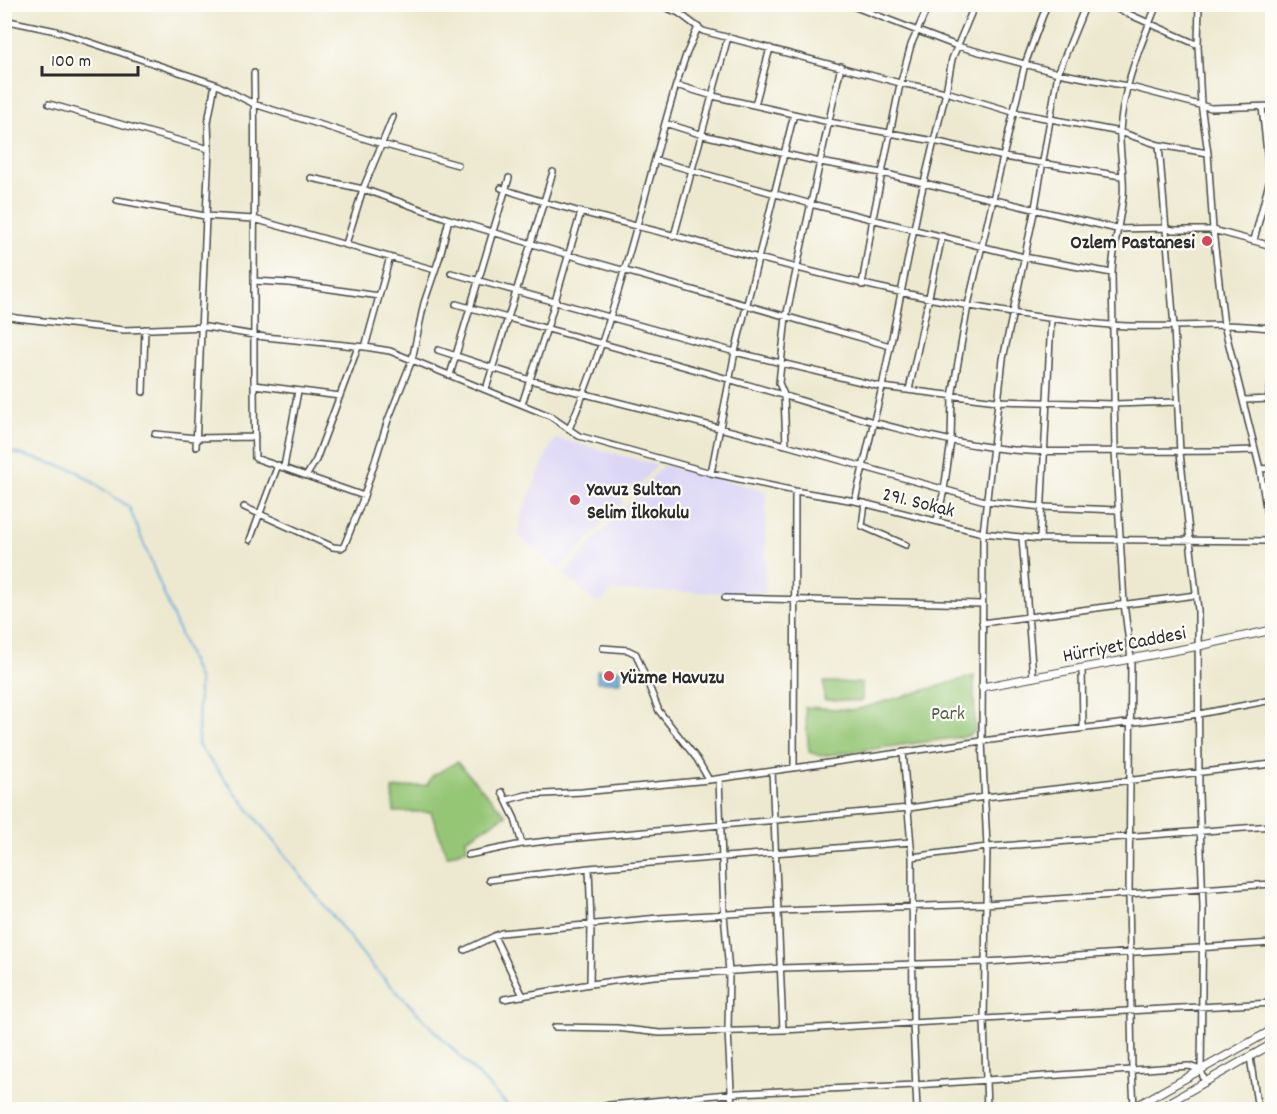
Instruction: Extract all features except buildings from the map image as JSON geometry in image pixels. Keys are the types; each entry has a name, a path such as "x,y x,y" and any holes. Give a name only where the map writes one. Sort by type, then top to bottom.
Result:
{"street":[{"path":"657,4 679,13 703,31 728,38 900,83 946,92 1013,112 1120,132 1159,144 1208,153"},
{"path":"862,285 900,83 929,4"},
{"path":"855,501 882,387 900,293 952,59 975,4"},
{"path":"937,520 951,441 952,397 968,305 1025,64 1047,4"},
{"path":"987,1110 984,1020 987,847 982,741 982,533 997,401 1059,73 1086,4"},
{"path":"1106,4 1198,45"},
{"path":"1157,4 1127,86 1120,132 1123,194 1112,273 1115,451 1124,603 1131,659 1129,895 1132,952 1130,1012 1132,1108 1272,1030"},
{"path":"1200,4 1198,45 1201,104 1208,153 1213,230 1224,325 1260,469 1272,543"},
{"path":"850,5 957,46 1059,73 1127,86 1211,108 1272,106"},
{"path":"4,20 56,31 215,84 254,104 458,165"},
{"path":"569,429 585,393 612,316 676,85 698,27"},
{"path":"674,236 728,38"},
{"path":"755,105 770,48"},
{"path":"786,445 784,395 779,383 786,317 841,66"},
{"path":"254,73 255,458 364,496"},
{"path":"196,447 209,149 208,122 215,84"},
{"path":"676,85 713,96 829,122 934,141 1004,157 1121,176"},
{"path":"49,104 209,149"},
{"path":"1254,240 1270,179 1262,107"},
{"path":"711,473 735,352 760,260 794,114"},
{"path":"346,244 363,189 393,117"},
{"path":"665,123 703,135 783,154 882,173 1117,229 1213,230 1272,246"},
{"path":"1159,144 1174,327 1180,453 1196,595 1202,889 1201,1070 1205,1083"},
{"path":"655,160 774,195 1024,257 1112,273"},
{"path":"486,389 542,201 553,172"},
{"path":"311,178 363,189 531,244 890,346"},
{"path":"450,375 494,232 503,188 509,178"},
{"path":"503,188 581,212 760,260 929,299 1012,314 1112,325 1174,327 1224,325 1272,328"},
{"path":"117,200 205,216 254,219 435,270"},
{"path":"522,404 581,212"},
{"path":"244,507 341,549 364,496 388,420 412,360 424,303 449,219"},
{"path":"909,390 942,236"},
{"path":"365,347 390,256"},
{"path":"451,273 735,352 882,387 997,401 1113,404 1177,402"},
{"path":"254,281 289,283 379,296"},
{"path":"456,304 784,395 874,423 951,441 992,448 1046,453 1115,451 1180,453 1255,450"},
{"name":"291. Sokak","path":"4,315 124,330 200,327 390,351 550,416 579,436 711,473 865,503 982,533 1040,540 1121,539 1272,543"},
{"path":"1040,540 1051,319"},
{"path":"143,392 145,329"},
{"path":"307,475 316,460 358,347"},
{"path":"438,350 530,380 786,445 986,501 1042,507 1118,510"},
{"path":"1244,400 1270,399 1272,381"},
{"path":"254,385 340,396"},
{"path":"250,540 281,466 298,391"},
{"path":"155,434 196,438 255,437"},
{"path":"1260,469 1272,468"},
{"path":"794,768 795,491"},
{"path":"865,503 862,526 906,545"},
{"path":"1022,538 1033,677"},
{"path":"982,622 1196,595"},
{"path":"725,598 982,604"},
{"name":"Hürriyet Caddesi","path":"982,687 1272,630"},
{"path":"603,648 628,650 636,654 659,711 698,759 709,780"},
{"path":"1082,668 1083,727"},
{"path":"507,800 526,795 719,779 1083,727 1200,714 1272,700"},
{"path":"903,752 912,856 913,1023 917,1110"},
{"path":"468,855 522,844 909,808 1272,764"},
{"path":"772,771 783,1030"},
{"path":"719,779 724,914 729,972 728,1031 732,1110"},
{"path":"502,792 515,819 522,844"},
{"path":"912,856 987,847 1272,826"},
{"path":"489,880 721,856 910,842"},
{"path":"589,868 590,984"},
{"path":"465,950 501,933 658,918 912,905 985,904 1272,884"},
{"path":"494,936 523,996"},
{"path":"504,999 654,976 986,962 1272,943"},
{"path":"555,1027 616,1028 660,1034 783,1030 1272,1003"},
{"path":"1156,1110 1272,1044"},
{"path":"1250,1057 1258,1110"},
{"path":"589,1109 732,1094 915,1085 1190,1066 1201,1070"}],"shaded area":[{"name":"Yavuz Sultan Selim İlkokulu","path":"556,438 657,465 640,485 632,485 621,496 622,504 559,570 518,535 521,517 548,451"},
{"path":"664,465 766,491 765,593 613,591 601,601 594,602 564,573"}],"green space":[{"name":"Park","path":"974,676 975,731 968,736 821,756 809,752 805,707 855,710"},
{"path":"824,682 862,683 862,701 824,700"},
{"path":"457,762 506,815 466,839 467,849 447,856 431,812 394,812 392,789 427,785 432,776"}],"water":[{"name":"Yüzme Havuzu","path":"597,670 621,670 621,682 597,682"}],"waterway":[{"path":"4,450 75,470 129,507 199,681 198,745 372,966 512,1110"}],"place":[{"name":"Ozlem Pastanesi","path":"1207,241"},
{"name":"Yavuz Sultan Selim İlkokulu","path":"575,500"},
{"name":"Yüzme Havuzu","path":"609,676"}]}
